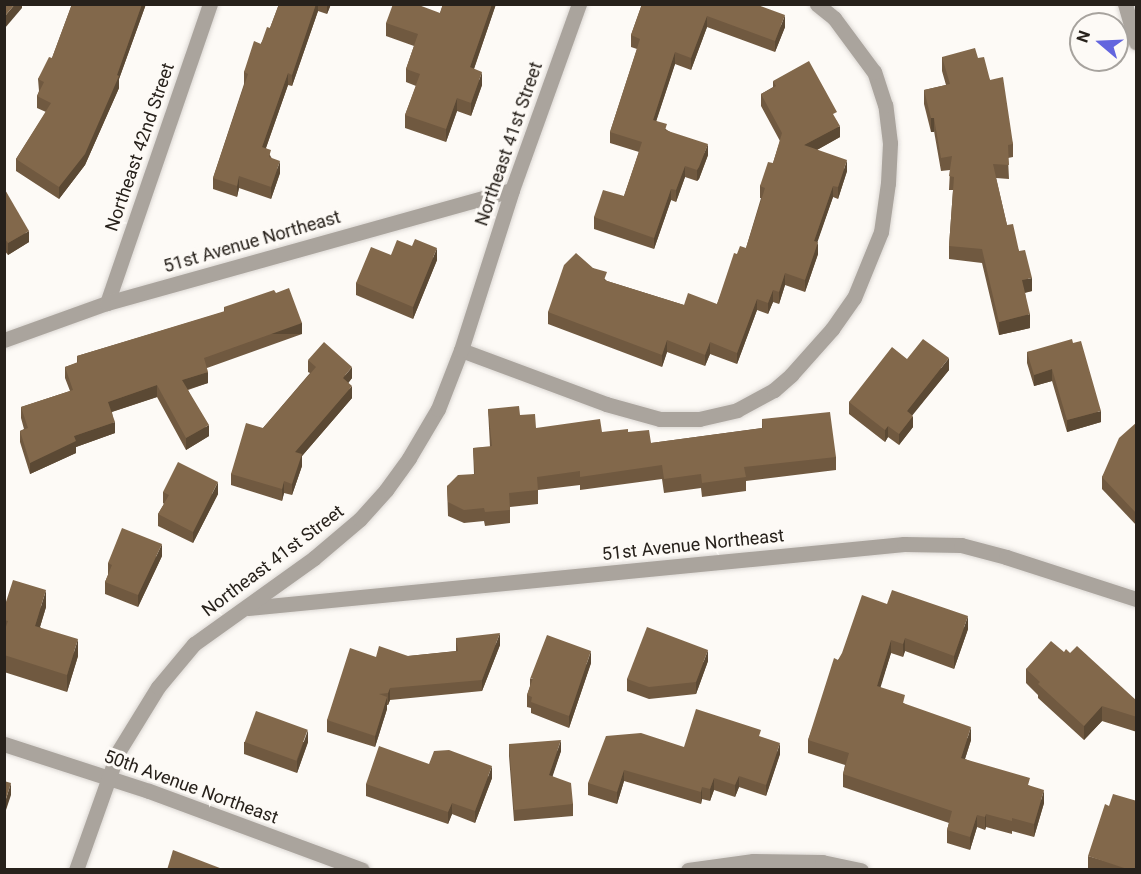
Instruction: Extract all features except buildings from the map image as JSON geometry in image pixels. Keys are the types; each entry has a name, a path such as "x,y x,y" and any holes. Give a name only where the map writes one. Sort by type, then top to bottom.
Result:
{"street":[{"name":"Northeast 42nd Street","path":"107,303 210,4"},
{"name":"Northeast 41st Street","path":"76,870 108,778 132,727 158,687 194,644 314,558 360,519 410,458 438,409 461,350 512,190 579,4"},
{"path":"461,350 606,404 660,419 699,419 737,410 774,390 791,375 832,329 854,298 880,232 888,183 890,143 885,105 874,72 857,46 834,18 817,4"},
{"path":"1125,4 1137,42"},
{"name":"51st Avenue Northeast","path":"4,340 107,303 512,190"},
{"name":"51st Avenue Northeast","path":"247,608 904,544 961,545 1006,556 1137,599"},
{"name":"50th Avenue Northeast","path":"4,744 108,778 363,870"},
{"path":"688,870 822,862 861,870"}]}
